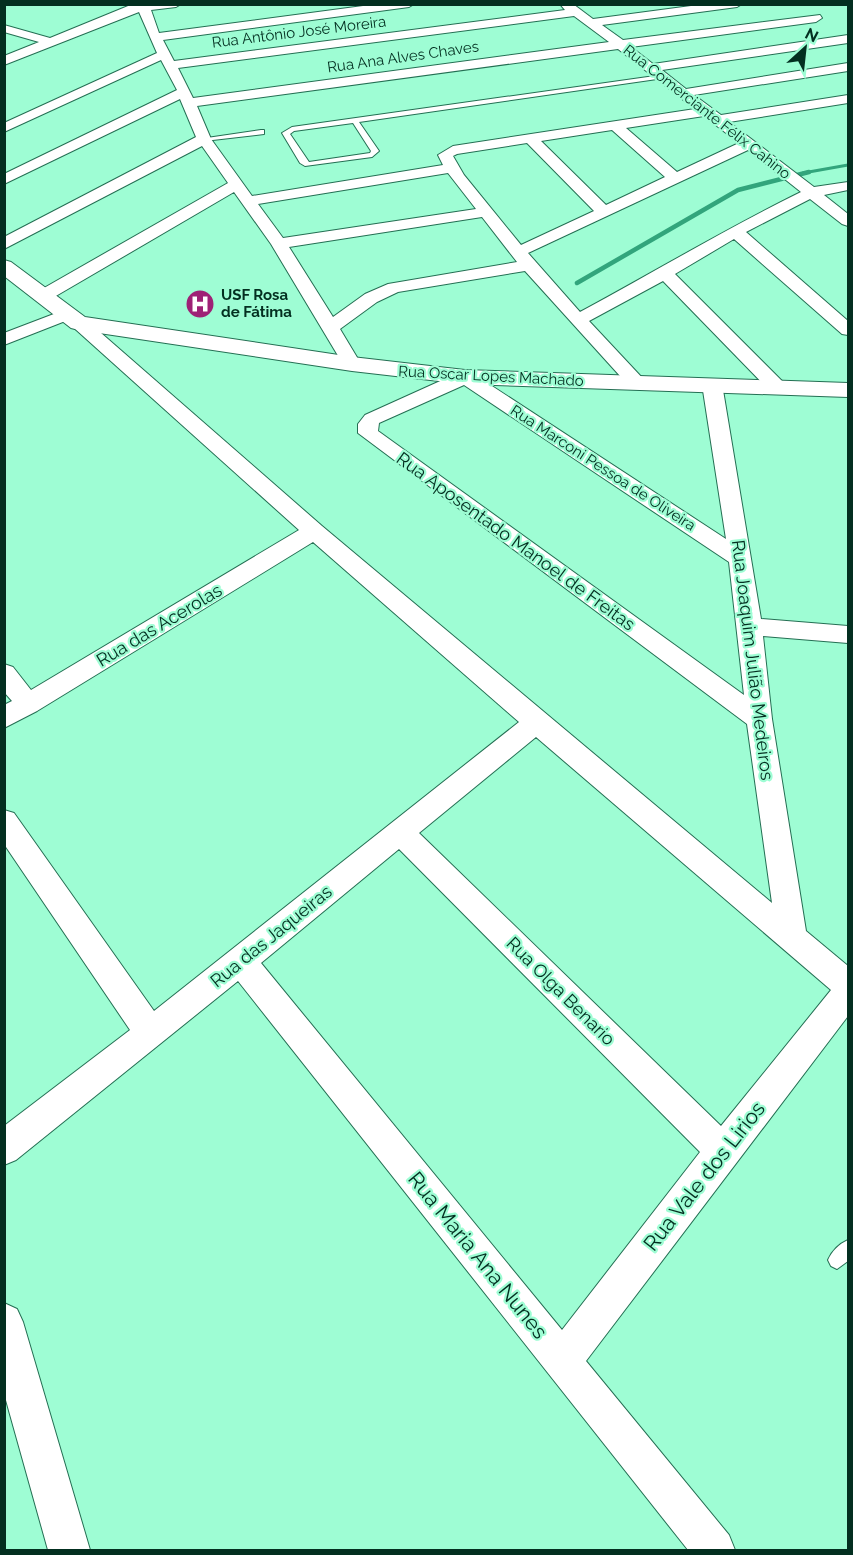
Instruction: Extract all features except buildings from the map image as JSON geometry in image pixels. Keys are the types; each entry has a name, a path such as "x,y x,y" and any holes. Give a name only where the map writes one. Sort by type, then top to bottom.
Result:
{"street":[{"path":"100,8 135,9 176,4"},
{"path":"155,37 409,4"},
{"path":"638,4 653,15"},
{"path":"590,23 705,6 737,4"},
{"name":"Rua Comerciante Félix Cahino","path":"570,8 849,221"},
{"name":"Rua Antônio José Moreira","path":"4,128 167,59 447,30 570,8"},
{"path":"135,9 167,59 187,97 204,139 279,244 352,364"},
{"path":"4,61 135,9"},
{"path":"800,9 849,38"},
{"name":"Rua Ana Alves Chaves","path":"4,180 187,97 824,23"},
{"path":"4,28 50,42"},
{"path":"447,30 483,63"},
{"path":"651,68 849,38"},
{"path":"683,93 849,67"},
{"path":"248,201 452,159 531,140 616,126 849,99"},
{"path":"616,126 675,178"},
{"path":"4,244 204,139"},
{"path":"531,140 603,211"},
{"path":"331,327 371,298 394,288 524,258 603,211 749,144"},
{"path":"452,159 485,212 578,320 637,383"},
{"path":"43,296 236,185"},
{"path":"578,320 665,273 735,231 812,192 849,186"},
{"path":"279,244 485,212"},
{"path":"735,231 849,330"},
{"path":"4,266 73,318 314,531 536,722 849,984"},
{"path":"665,273 776,386"},
{"path":"4,340 73,318"},
{"name":"Rua Oscar Lopes Machado","path":"73,318 352,364 465,377 776,386 848,392"},
{"name":"Rua Marconi Pessoa de Oliveira","path":"465,377 741,559"},
{"name":"Rua Aposentado Manoel de Freitas","path":"465,377 372,419 368,424 368,433 759,719"},
{"name":"Rua Joaquim Julião Medeiros","path":"712,384 741,559 759,719 792,936"},
{"name":"Rua das Acerolas","path":"4,718 314,531"},
{"path":"750,627 849,634"},
{"path":"4,673 28,704"},
{"name":"Rua das Jaqueiras","path":"4,1148 241,961 536,722"},
{"path":"4,820 151,1032"},
{"name":"Rua Olga Benario","path":"399,831 723,1151"},
{"name":"Rua Maria Ana Nunes","path":"241,961 714,1551"},
{"name":"Rua Vale dos Lirios","path":"562,1361 723,1151 849,992"},
{"path":"4,1322 69,1551"}],"lane":[{"path":"355,121 375,151 372,155 308,164 303,161 286,133 292,129 662,77"},
{"path":"204,139 261,132"}],"waterway":[{"path":"803,173 848,165"},
{"path":"577,283 738,190 809,172"}],"place":[{"name":"USF Rosa de Fátima","path":"200,304"}]}
